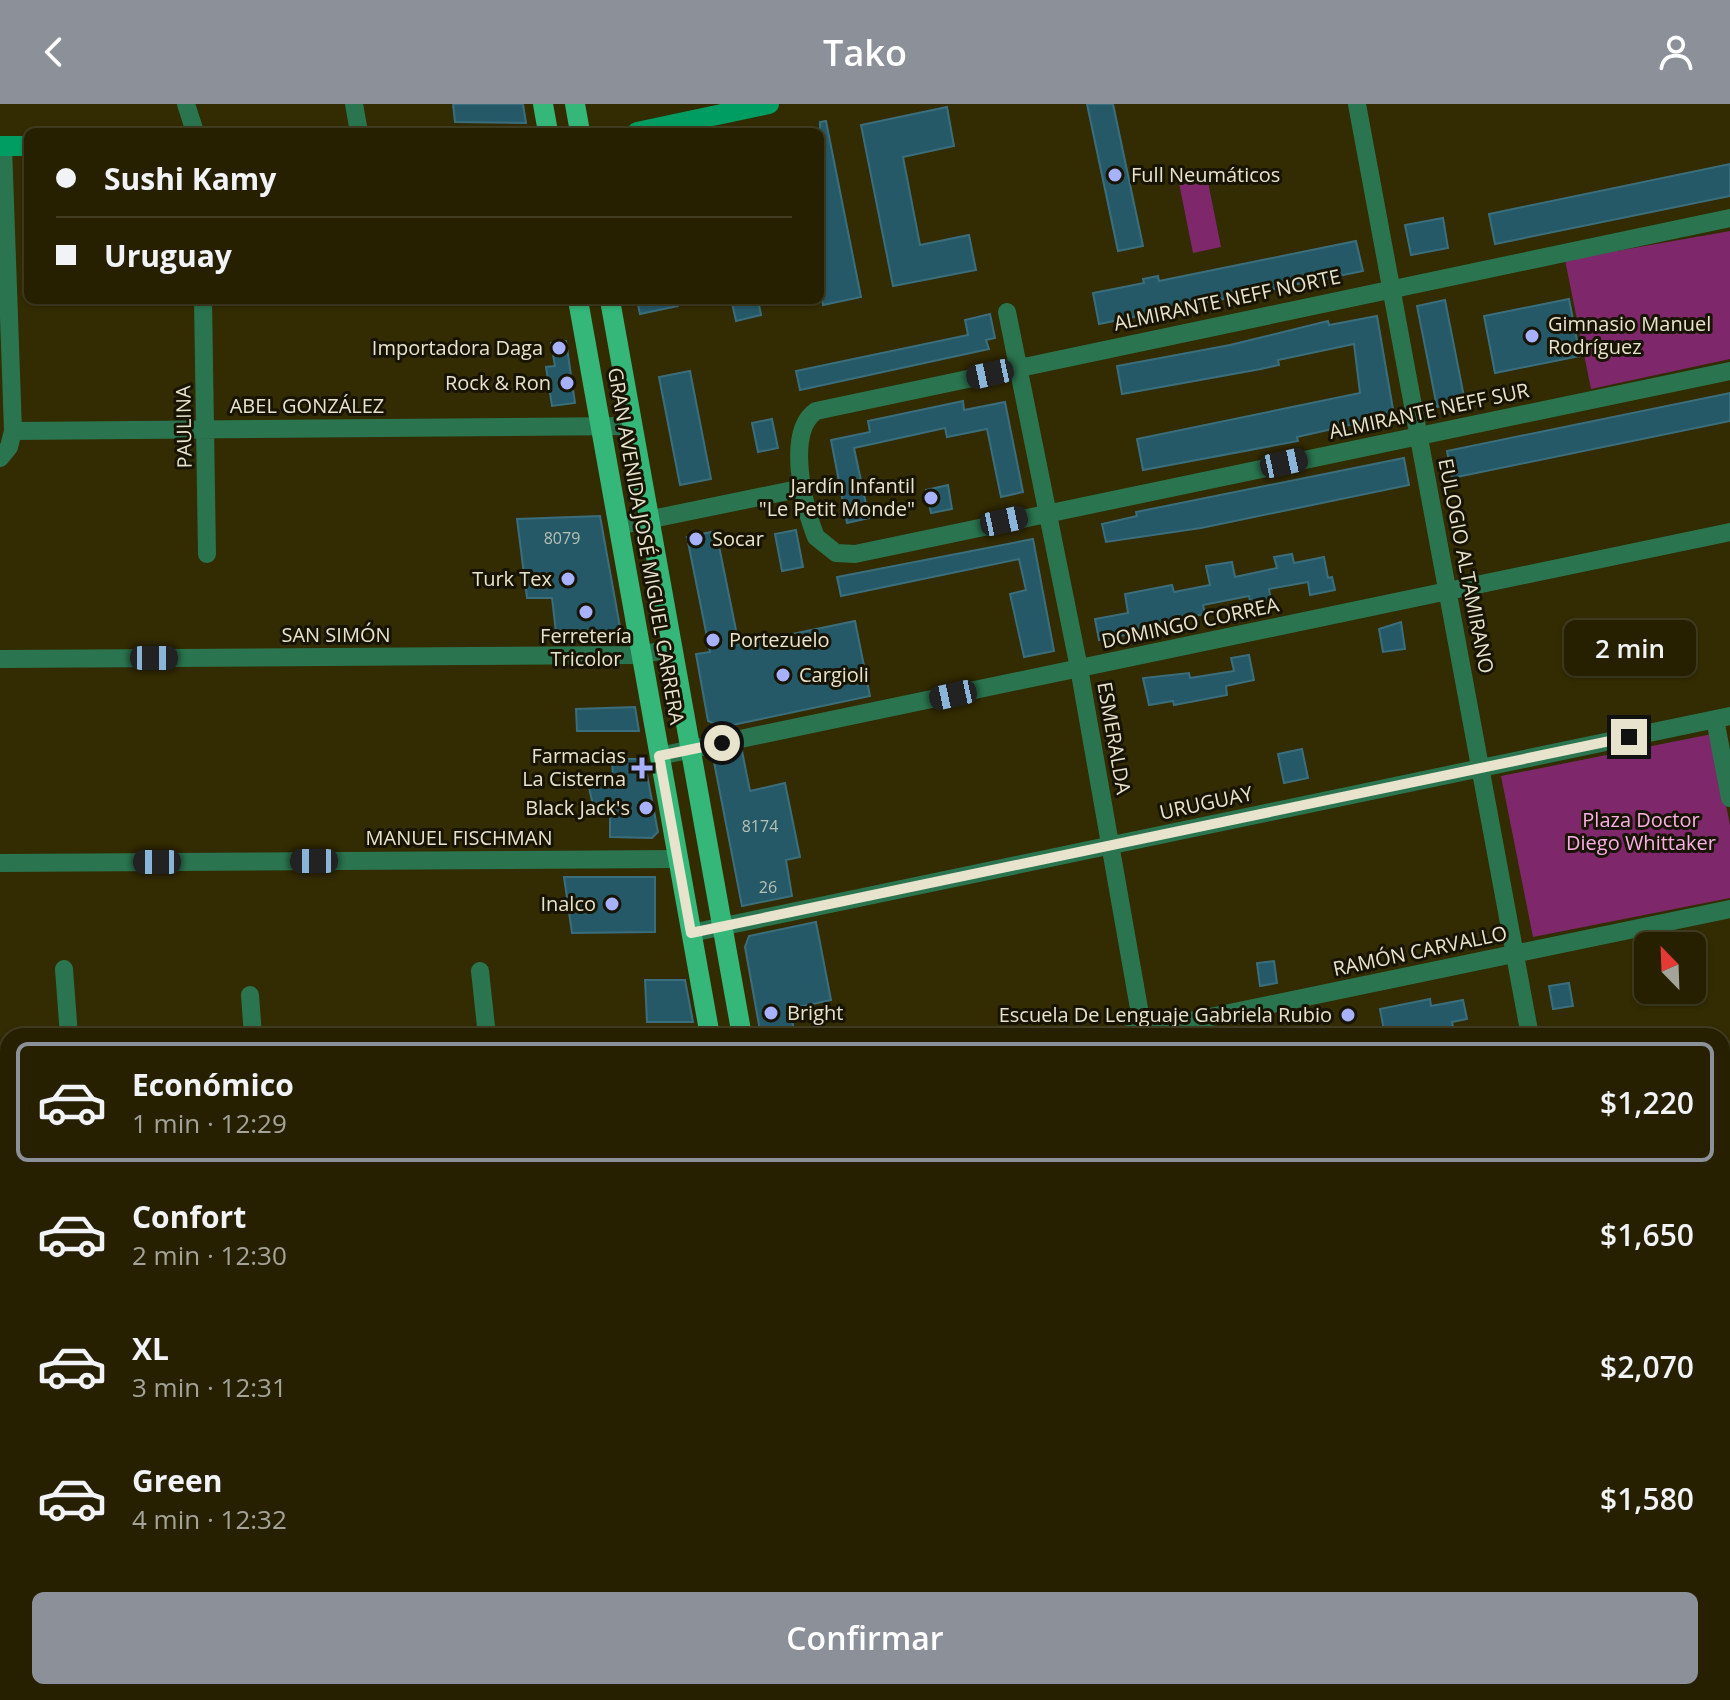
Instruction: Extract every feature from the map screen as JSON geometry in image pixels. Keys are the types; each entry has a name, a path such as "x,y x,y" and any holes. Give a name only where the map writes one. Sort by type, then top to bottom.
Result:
{"main road":[{"path":"543,104 547,128"},
{"path":"575,104 579,128"},
{"path":"656,128 769,104"},
{"path":"2,146 24,146"},
{"name":"GRAN AVENIDA JOSÉ MIGUEL CARRERA","path":"579,304 709,1028"},
{"name":"GRAN AVENIDA JOSÉ MIGUEL CARRERA","path":"611,304 741,1028"}],"street":[{"path":"186,104 194,128"},
{"path":"354,104 358,128"},
{"name":"EULOGIO ALTAMIRANO","path":"1357,104 1529,1028"},
{"path":"0,458 9,447 13,431 4,316 2,146"},
{"name":"ALMIRANTE NEFF NORTE","path":"803,488 799,438 805,422 816,411 1730,218"},
{"name":"PAULINA","path":"203,304 207,554"},
{"name":"ESMERALDA","path":"1007,312 1079,668 1142,1028"},
{"name":"ALMIRANTE NEFF SUR","path":"803,488 816,537 827,548 845,554 1730,371"},
{"name":"ABEL GONZÁLEZ","path":"13,431 632,426"},
{"path":"618,526 803,488"},
{"name":"DOMINGO CORREA","path":"659,756 1730,532"},
{"name":"SAN SIMÓN","path":"0,659 641,655 672,648"},
{"path":"1722,718 1730,798"},
{"name":"URUGUAY","path":"691,933 1722,718"},
{"name":"MANUEL FISCHMAN","path":"0,863 678,859"},
{"name":"RAMÓN CARVALLO","path":"1157,1028 1730,909"},
{"path":"64,969 68,1028"},
{"path":"480,971 486,1028"},
{"path":"250,995 252,1028"}],"green space":[{"path":"1207,177 1221,247 1193,253 1179,183"},
{"path":"1730,231 1730,359 1591,389 1565,260"},
{"name":"Plaza Doctor Diego Whittaker","path":"1712,734 1730,825 1730,898 1533,937 1501,776"}],"building":[{"path":"453,104 523,104 526,123 455,122"},
{"name":"Full Neumáticos","path":"1087,104 1113,104 1143,246 1118,251"},
{"path":"947,107 954,146 903,157 920,245 969,235 976,270 893,286 861,125"},
{"path":"826,121 861,297 823,305 824,128 820,128 820,122"},
{"path":"1730,164 1730,196 1495,244 1489,214"},
{"path":"1443,218 1448,248 1411,255 1405,225"},
{"path":"1356,241 1363,271 1099,324 1093,293 1144,283 1143,279 1158,276 1159,281"},
{"name":"Gimnasio Manuel Rodríguez","path":"1569,299 1580,356 1495,373 1484,316"},
{"path":"1445,300 1465,402 1437,407 1417,306"},
{"path":"638,304 678,304 678,306 640,314"},
{"path":"732,304 759,304 761,315 736,321"},
{"path":"990,314 995,338 986,340 989,349 800,390 796,371 968,335 965,320"},
{"path":"1377,316 1394,415 1297,437 1298,441 1143,470 1137,439 1360,393 1354,344 1278,360 1279,365 1261,369 1122,394 1117,366 1230,345 1328,321 1329,325"},
{"path":"566,341 575,403 552,406 546,367 555,366 551,343"},
{"path":"690,371 711,479 680,485 659,377"},
{"path":"1730,393 1730,421 1452,478 1447,451"},
{"path":"963,401 964,410 1005,402 1023,492 1001,497 987,429 947,437 945,428 854,448 869,518 847,523 831,440 870,432 868,421"},
{"path":"772,419 778,448 758,452 752,423"},
{"path":"1404,458 1409,485 1201,528 1106,542 1102,524 1137,516 1136,512"},
{"path":"948,485 952,509 931,513 926,490"},
{"path":"600,516 620,627 617,633 556,632 552,598 527,598 517,519"},
{"path":"796,530 803,567 782,571 775,534"},
{"name":"Cargioli","path":"716,531 739,645 855,621 870,696 723,727 708,721 696,654 710,652 687,537"},
{"path":"1033,539 1054,651 1024,657 1010,594 1026,590 1019,559 841,596 837,577"},
{"path":"1292,554 1294,563 1324,557 1328,578 1332,577 1335,590 1310,595 1308,582 1269,589 1271,602 1251,606 1249,596 1203,605 1205,614 1179,619 1180,625 1099,640 1095,619 1128,613 1125,594 1172,585 1174,592 1210,585 1206,566 1232,562 1235,577 1277,568 1274,557"},
{"path":"1401,622 1405,649 1383,652 1379,629"},
{"path":"1249,655 1254,680 1226,686 1227,695 1174,705 1173,701 1149,705 1143,678 1189,673 1190,678 1234,671 1231,658"},
{"path":"635,707 639,731 577,731 576,709"},
{"path":"1302,749 1308,778 1284,783 1278,754"},
{"path":"742,751 750,791 785,783 800,857 786,860 792,896 742,906 713,757"},
{"path":"612,759 644,759 658,832 652,838 610,837 610,814 595,814 587,779 613,778"},
{"name":"Inalco","path":"564,877 655,877 655,932 572,933"},
{"path":"816,922 831,1000 790,1009 794,1028 760,1028 745,947 749,936"},
{"path":"1274,961 1277,983 1260,986 1257,963"},
{"path":"645,980 685,980 693,1022 647,1022"},
{"path":"1569,983 1573,1006 1553,1009 1549,986"},
{"path":"1430,999 1431,1006 1463,1000 1467,1019 1452,1022 1453,1027 1449,1028 1384,1028 1380,1009"}],"place":[{"name":"Full Neumáticos","path":"1115,175"},
{"name":"Gimnasio Manuel Rodríguez","path":"1532,336"},
{"name":"Importadora Daga","path":"559,348"},
{"name":"Rock & Ron","path":"567,383"},
{"name":"Jardín Infantil \"Le Petit Monde\"","path":"931,498"},
{"name":"Socar","path":"696,539"},
{"name":"Turk Tex","path":"568,579"},
{"name":"Ferretería Tricolor","path":"586,612"},
{"name":"Portezuelo","path":"713,640"},
{"name":"Cargioli","path":"783,675"},
{"name":"Farmacias La Cisterna","path":"642,768"},
{"name":"Black Jack's","path":"646,808"},
{"name":"Inalco","path":"612,904"},
{"name":"Bright","path":"771,1013"},
{"name":"Escuela De Lenguaje Gabriela Rubio","path":"1348,1015"}],"route":[{"path":"722,743 659,756 691,933 1629,737"}]}
